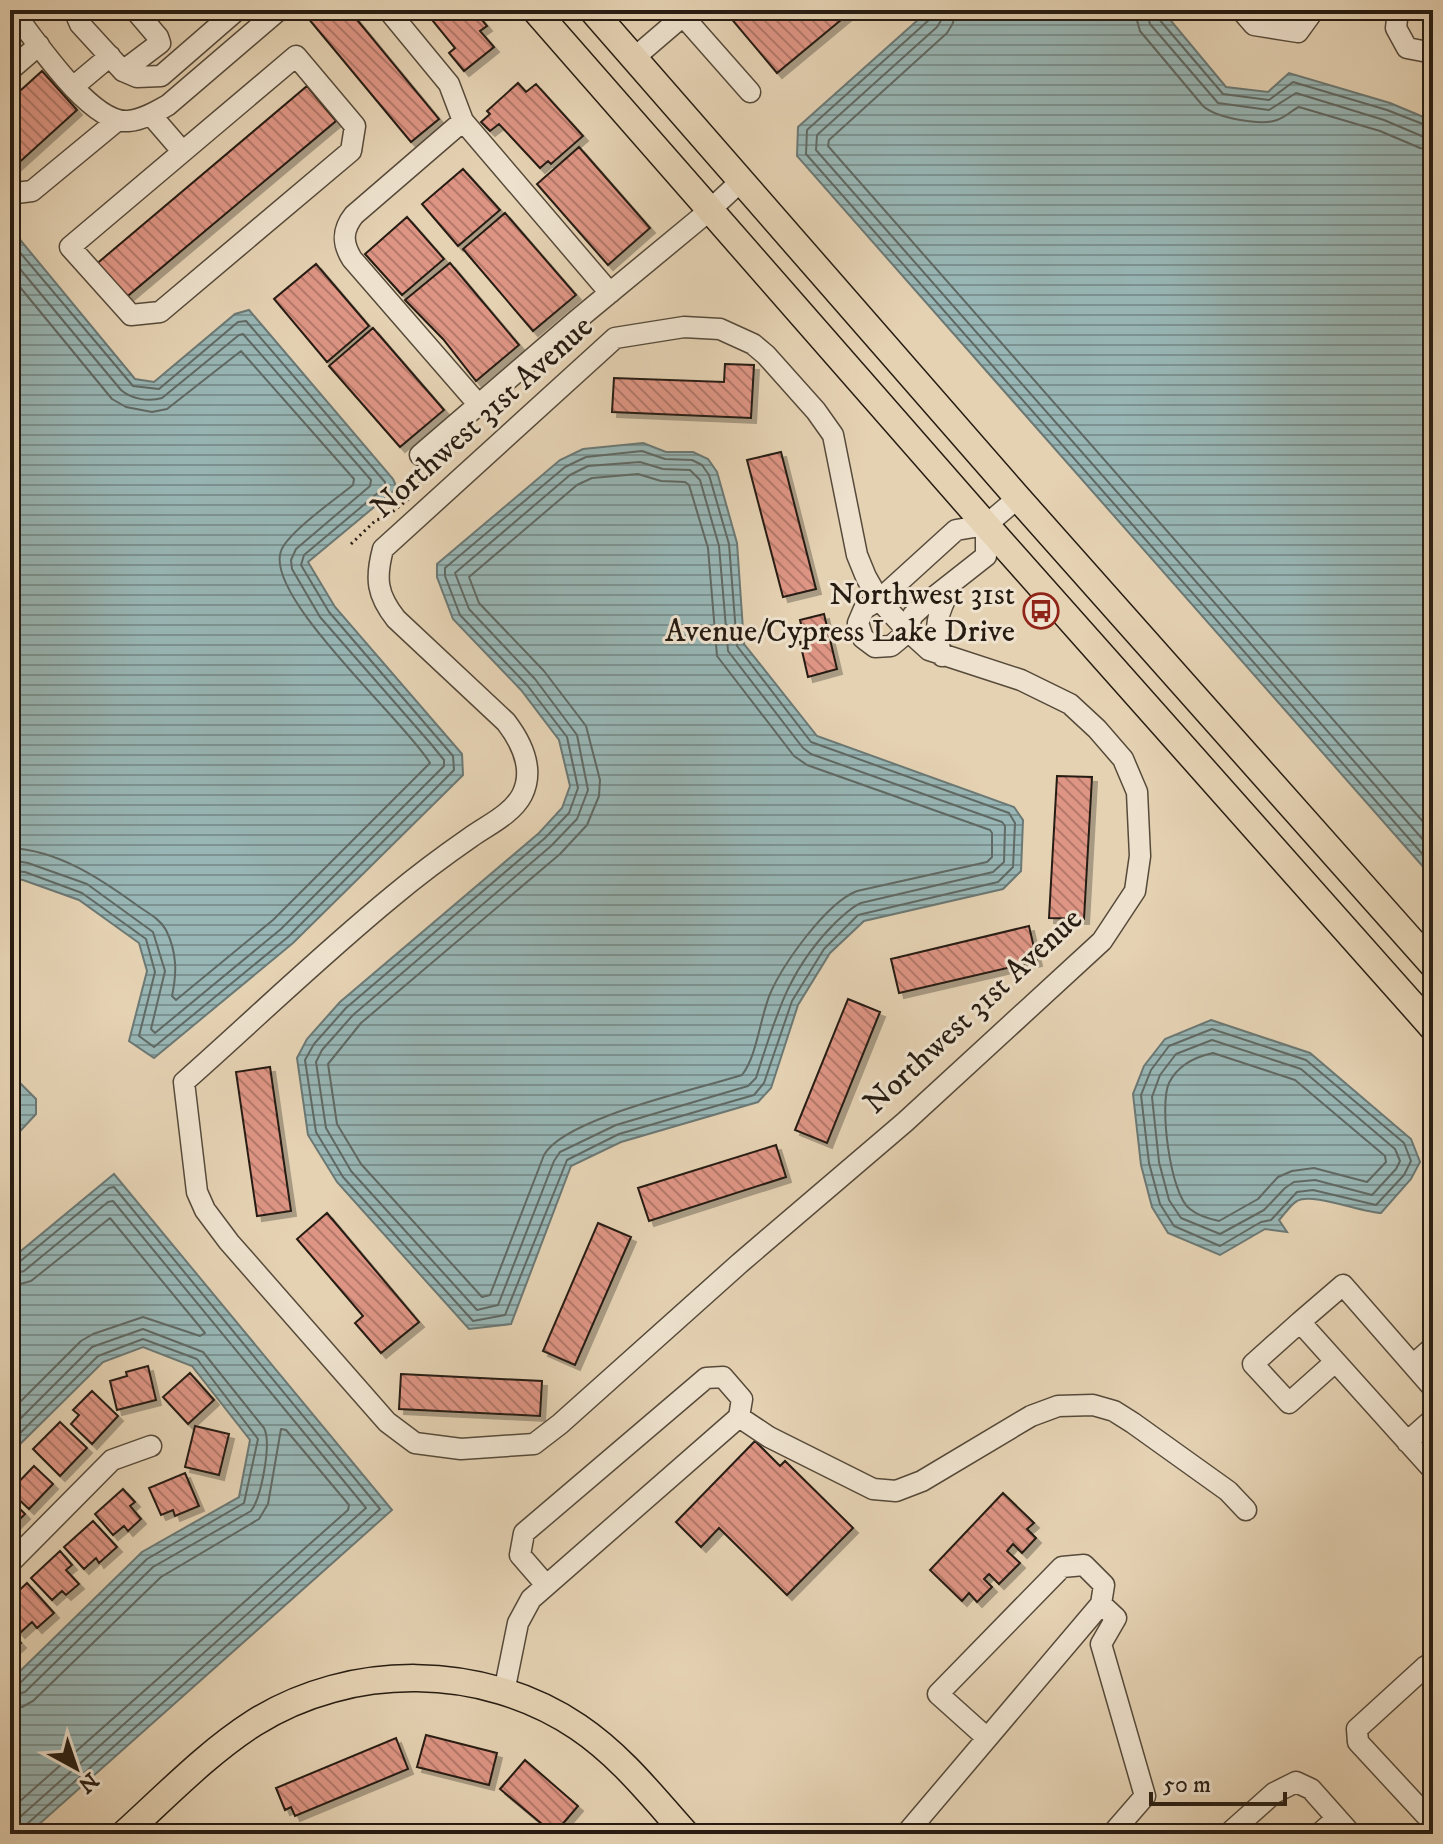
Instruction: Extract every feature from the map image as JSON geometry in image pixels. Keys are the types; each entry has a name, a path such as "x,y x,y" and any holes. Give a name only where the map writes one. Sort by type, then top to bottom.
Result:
{"main road":[{"path":"535,10 986,525 1433,1028"},
{"path":"592,10 1018,498 1433,965"},
{"path":"124,1834 228,1742 273,1712 308,1697 355,1683 402,1678 438,1678 504,1692 551,1712 590,1736 625,1766 686,1834"}],"street":[{"path":"12,10 73,87 95,108 118,120 128,121 151,115 168,105 279,10"},
{"path":"74,10 80,24 116,64 137,77 161,76 237,10"},
{"path":"73,87 160,43 135,10"},
{"path":"116,64 156,66 169,60 216,21 219,10"},
{"path":"244,10 259,27"},
{"path":"388,10 449,84 463,121 610,293"},
{"path":"1241,10 1254,25 1298,32 1314,10"},
{"path":"1398,10 1396,28 1407,48 1433,53"},
{"path":"634,58 685,13 750,92"},
{"path":"10,70 39,45"},
{"path":"296,56 355,126 351,151 279,212 160,312 131,315 70,247 182,151 296,56"},
{"path":"151,115 182,151"},
{"path":"10,185 16,193 32,191 118,120"},
{"path":"463,121 354,215 347,224 343,243 352,259 478,404"},
{"path":"420,455 741,181"},
{"name":"Northwest 31st Avenue","path":"665,328 720,329 753,344 766,355 833,435 857,555 879,600 906,629 929,650 942,656 1021,680 1070,704 1097,729 1123,759 1137,792 1140,856 1135,891 1102,941 905,1122 534,1444 461,1449 415,1443 387,1422 223,1235 205,1210 197,1192 184,1082 393,896 491,824 521,797 526,783 527,763 520,741 506,722 396,619 383,603 378,579 383,549 615,338 665,328"},
{"path":"986,525 986,556 913,615 898,642 883,648 868,644 858,623 860,615 870,604 879,600 956,530 986,525 1018,498"},
{"path":"942,656 936,626 952,584"},
{"path":"1335,1362 1289,1403 1253,1364 1343,1285 1433,1388"},
{"path":"1300,1322 1433,1470"},
{"path":"1413,1365 1433,1347"},
{"path":"504,1692 518,1623 531,1599 739,1417 742,1399 723,1377 706,1378 524,1533 520,1555 546,1585"},
{"path":"739,1417 769,1437 873,1489 896,1491 922,1481 1031,1416 1058,1406 1093,1405 1114,1411 1133,1423 1228,1491 1246,1510"},
{"path":"1407,1442 1433,1419"},
{"path":"10,1563 112,1460 151,1446"},
{"path":"906,1834 1101,1604 1104,1585 1084,1565 1062,1567 938,1694 987,1738"},
{"path":"1101,1604 1116,1618 1101,1644 1145,1796 1112,1834"},
{"path":"1433,1666 1426,1666 1357,1729 1358,1742 1433,1823"},
{"path":"1228,1834 1274,1793 1296,1782 1311,1789 1351,1834"},
{"path":"1319,1834 1337,1818"}],"path":[{"path":"351,544 376,520 385,518 418,490 424,470 420,455"}],"water":[{"path":"929,10 1162,10 1226,87 1268,92 1289,73 1390,103 1433,121 1433,878 797,156 798,127"},
{"path":"17,236 135,379 154,382 235,314 249,310 393,479 397,488 308,562 335,607 462,754 463,775 293,943 154,1058 129,1041 147,971 139,943 79,900 10,878 10,242"},
{"path":"643,443 666,452 693,452 708,459 717,472 737,543 744,644 817,736 1014,807 1023,820 1021,871 1003,889 864,921 830,953 798,1005 771,1088 758,1102 621,1142 571,1166 511,1324 469,1329 337,1182 308,1135 297,1058 307,1039 340,1002 539,833 562,808 570,786 559,740 521,690 453,619 437,577 437,564 560,460 583,449"},
{"path":"1211,1020 1310,1053 1411,1139 1420,1162 1411,1179 1381,1213 1304,1199 1295,1202 1279,1220 1287,1232 1265,1229 1220,1255 1168,1233 1152,1207 1141,1165 1133,1094 1144,1066 1165,1039"},
{"path":"10,1073 36,1099 36,1114 10,1142"},
{"path":"114,1174 392,1510 28,1834 10,1834 10,1681 142,1552 239,1497 250,1440 192,1366 143,1347 103,1362 10,1454 10,1260"}],"building":[{"path":"317,10 349,10 439,119 411,142 308,18"},
{"path":"424,10 474,10 487,26 480,31 494,47 464,71 449,53 455,48"},
{"path":"724,10 853,10 777,73"},
{"path":"42,71 77,110 13,168 10,166 10,100"},
{"path":"518,83 526,92 536,84 583,136 551,164 548,161 540,168 499,124 490,131 481,122 490,114 487,111"},
{"path":"307,86 336,121 123,300 94,266"},
{"path":"579,147 650,228 608,265 537,184"},
{"path":"463,169 500,210 458,246 422,204"},
{"path":"505,213 576,295 533,331 463,249"},
{"path":"407,217 444,259 402,295 365,254"},
{"path":"450,263 519,345 476,381 443,339 405,300"},
{"path":"316,264 369,326 327,362 274,299"},
{"path":"373,328 444,410 400,447 329,366"},
{"path":"725,364 754,365 751,418 612,412 614,378 724,382"},
{"path":"781,452 816,589 783,597 747,460"},
{"path":"824,614 837,669 808,677 800,642 805,641 800,620"},
{"path":"1057,776 1092,777 1084,919 1049,918"},
{"path":"1029,926 1037,961 899,993 891,959"},
{"path":"848,999 880,1012 827,1143 795,1130"},
{"path":"270,1067 291,1211 257,1216 236,1072"},
{"path":"776,1145 786,1177 649,1221 638,1188"},
{"path":"327,1213 419,1322 381,1353 355,1323 363,1316 297,1239"},
{"path":"598,1223 631,1237 575,1365 543,1351"},
{"path":"148,1366 156,1400 117,1410 110,1381 127,1376 126,1372"},
{"path":"190,1373 214,1400 188,1424 163,1397"},
{"path":"401,1374 542,1381 540,1416 399,1409"},
{"path":"92,1391 118,1416 92,1444 71,1424 79,1415 73,1410"},
{"path":"60,1422 87,1448 60,1476 33,1449"},
{"path":"195,1426 229,1434 219,1475 185,1467"},
{"path":"755,1441 780,1466 785,1461 853,1528 787,1595 719,1528 701,1547 676,1522"},
{"path":"34,1466 53,1484 29,1509 10,1491"},
{"path":"185,1473 199,1506 175,1516 173,1510 161,1515 149,1488"},
{"path":"123,1489 135,1502 130,1506 141,1519 128,1531 124,1526 113,1535 95,1514"},
{"path":"1003,1493 1034,1523 1027,1529 1036,1538 1022,1553 1013,1544 1007,1551 1020,1563 999,1584 989,1574 984,1579 992,1587 977,1602 969,1593 962,1601 930,1570"},
{"path":"10,1499 25,1514 10,1529"},
{"path":"93,1521 117,1547 99,1563 96,1558 84,1569 64,1547"},
{"path":"60,1551 72,1565 66,1570 79,1584 66,1595 62,1591 52,1600 31,1578"},
{"path":"27,1583 54,1613 37,1628 32,1622 20,1633 10,1622 10,1599"},
{"path":"10,1631 21,1643 10,1653"},
{"path":"426,1735 497,1753 489,1785 417,1767"},
{"path":"396,1738 408,1769 295,1816 291,1807 285,1810 276,1788"},
{"path":"525,1760 578,1806 554,1834 500,1789"}],"place":[{"name":"Northwest 31st Avenue/Cypress Lake Drive","path":"1041,611"}]}
